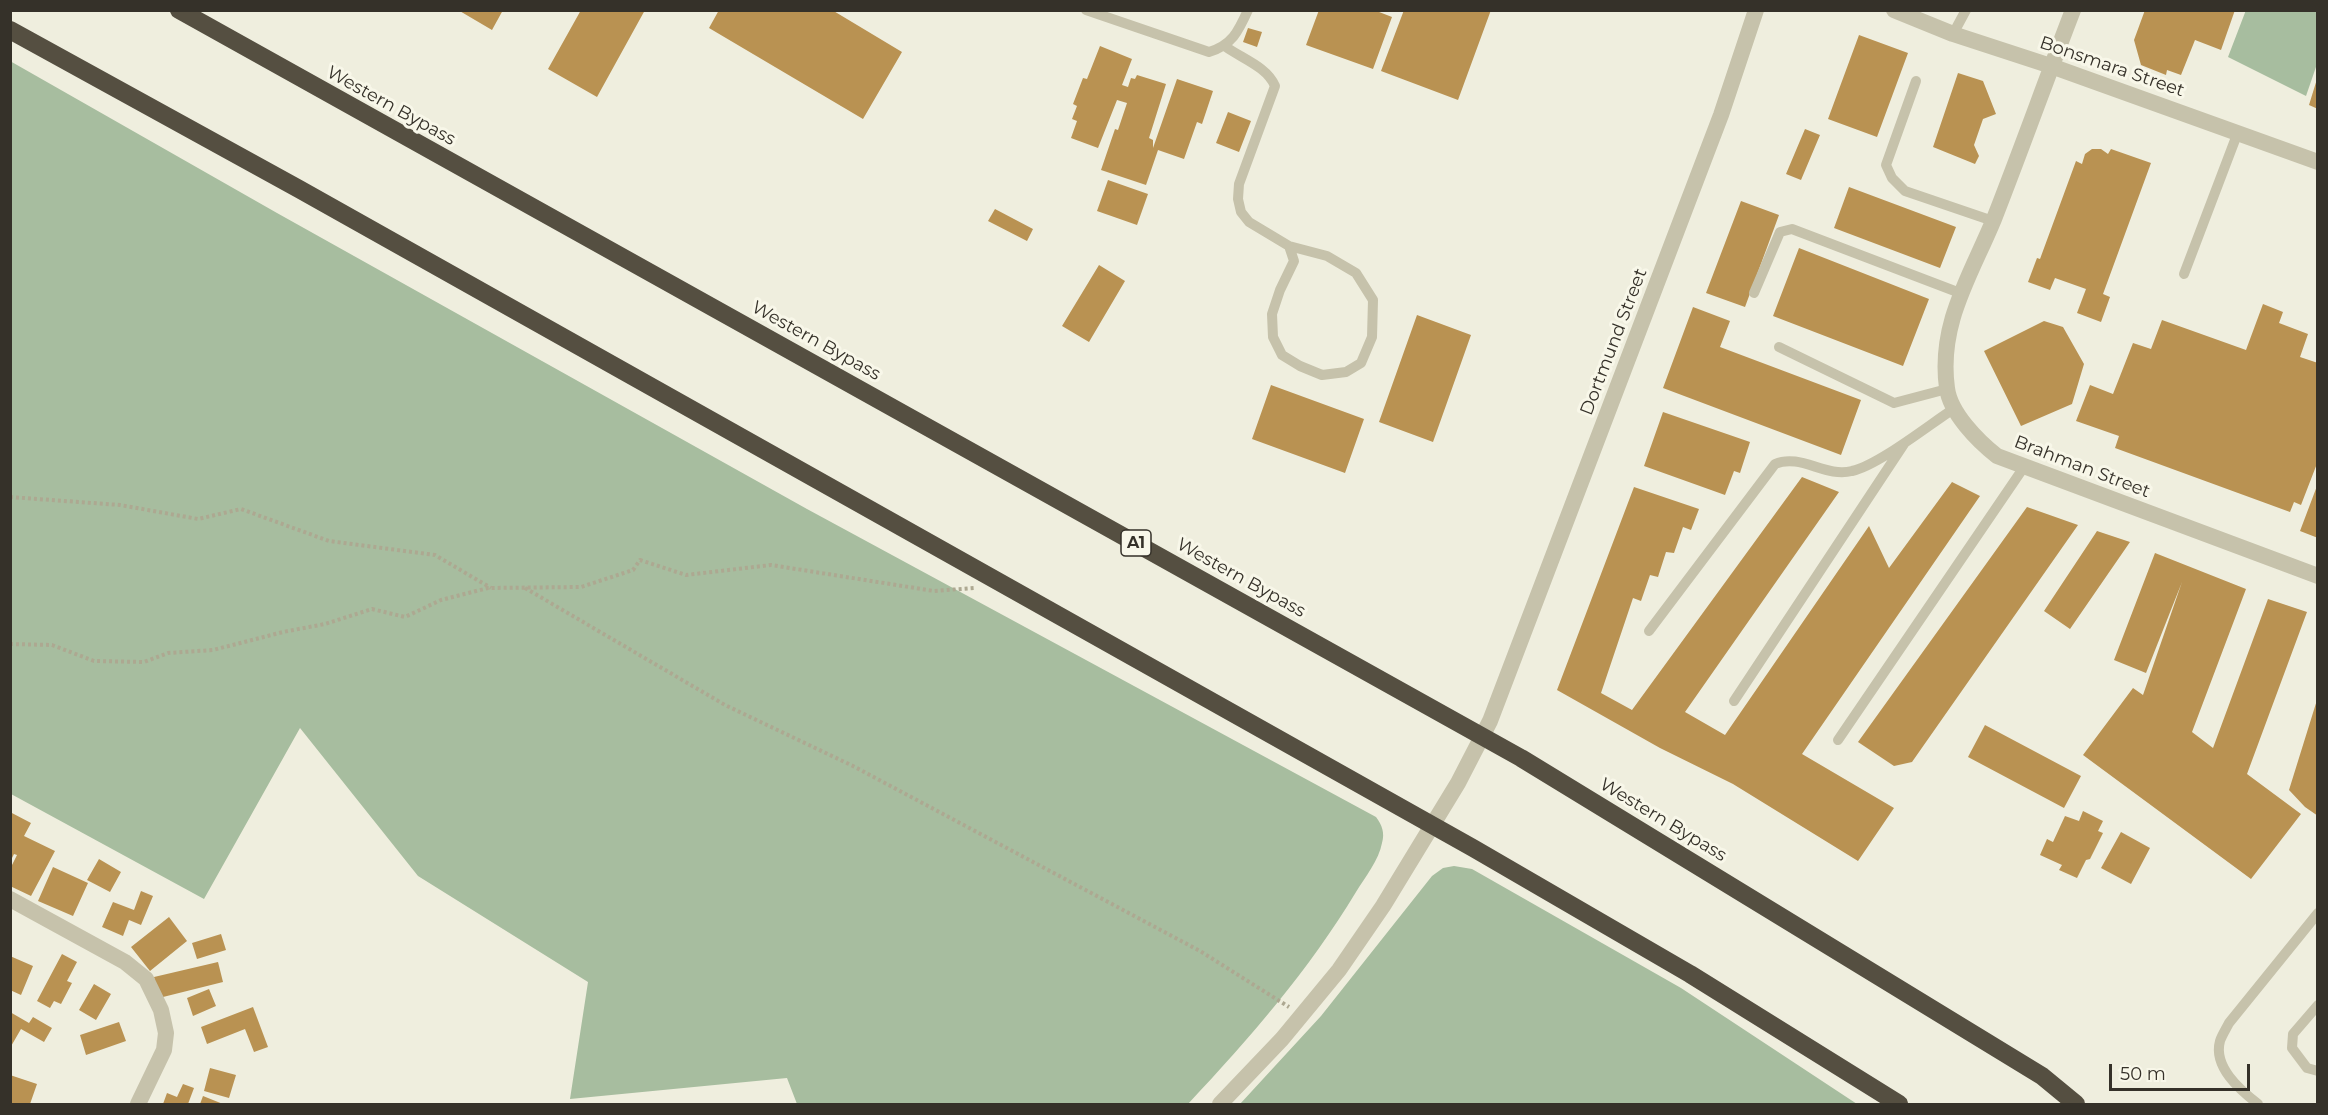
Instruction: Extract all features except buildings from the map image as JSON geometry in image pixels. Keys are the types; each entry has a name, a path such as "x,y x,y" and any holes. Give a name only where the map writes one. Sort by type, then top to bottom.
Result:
{"highway":[{"name":"Western Bypass","path":"178,10 1521,758 2042,1076 2076,1104"},
{"path":"10,30 1443,831 1680,968 1899,1104"},
{"path":"2042,1076 2085,1104"}],"street":[{"name":"Dortmund Street","path":"1220,1104 1302,1016 1339,970 1416,853 1458,783 1490,721 1721,115 1756,10"},
{"name":"Bonsmara Street","path":"1894,10 1953,34 2051,66 2318,162"},
{"name":"Brahman Street","path":"2073,10 1993,221 1959,293 1948,338 1947,389 1955,408 1977,439 1997,456 2318,576"},
{"path":"10,899 125,962 150,986 161,1010 166,1033 164,1050 138,1104"}],"lane":[{"path":"1086,10 1209,52 1226,47 1240,27 1248,10"},
{"path":"1953,34 1966,10"},
{"path":"1226,47 1270,75 1275,86 1239,184 1238,199 1241,212 1249,222 1289,246 1327,256 1356,273 1373,300 1372,337 1361,363 1346,372 1322,375 1300,366 1282,355 1273,337 1272,314 1280,290 1294,261 1289,246"},
{"path":"1916,81 1886,165 1892,178 1905,191 1993,221"},
{"path":"2184,274 2238,132"},
{"path":"1754,293 1780,232 1792,229 1959,293"},
{"path":"1779,347 1894,403 1947,389"},
{"path":"1649,632 1775,464 1784,460 1797,460 1827,471 1851,471 1906,441 1955,408"},
{"path":"1734,701 1906,441"},
{"path":"1838,740 2024,468"},
{"path":"2258,1104 2244,1094 2226,1072 2219,1055 2220,1041 2229,1023 2318,913"},
{"path":"2318,1005 2293,1034 2292,1048 2307,1068 2318,1071"}],"path":[{"path":"10,497 120,505 198,519 241,509 329,541 435,555 492,588"},
{"path":"10,644 52,645 94,661 144,662 168,653 213,650 325,624 372,609 405,617 441,600 492,588 581,587 633,570 640,560 686,575 771,565 934,591 1006,586"},
{"path":"525,588 725,705 853,766 1200,951 1302,1016"}],"green space":[{"path":"2246,10 2317,11 2317,64 2306,96 2228,57"},
{"path":"10,61 807,509 1376,817 1382,829 1383,839 1378,856 1371,868 1338,921 1299,976 1234,1054 1188,1104 797,1104 787,1078 570,1099 588,982 418,876 300,728 204,899 11,794"},
{"path":"1454,866 1472,869 1681,988 1857,1104 1240,1104 1321,1016 1432,876 1443,868"}]}
